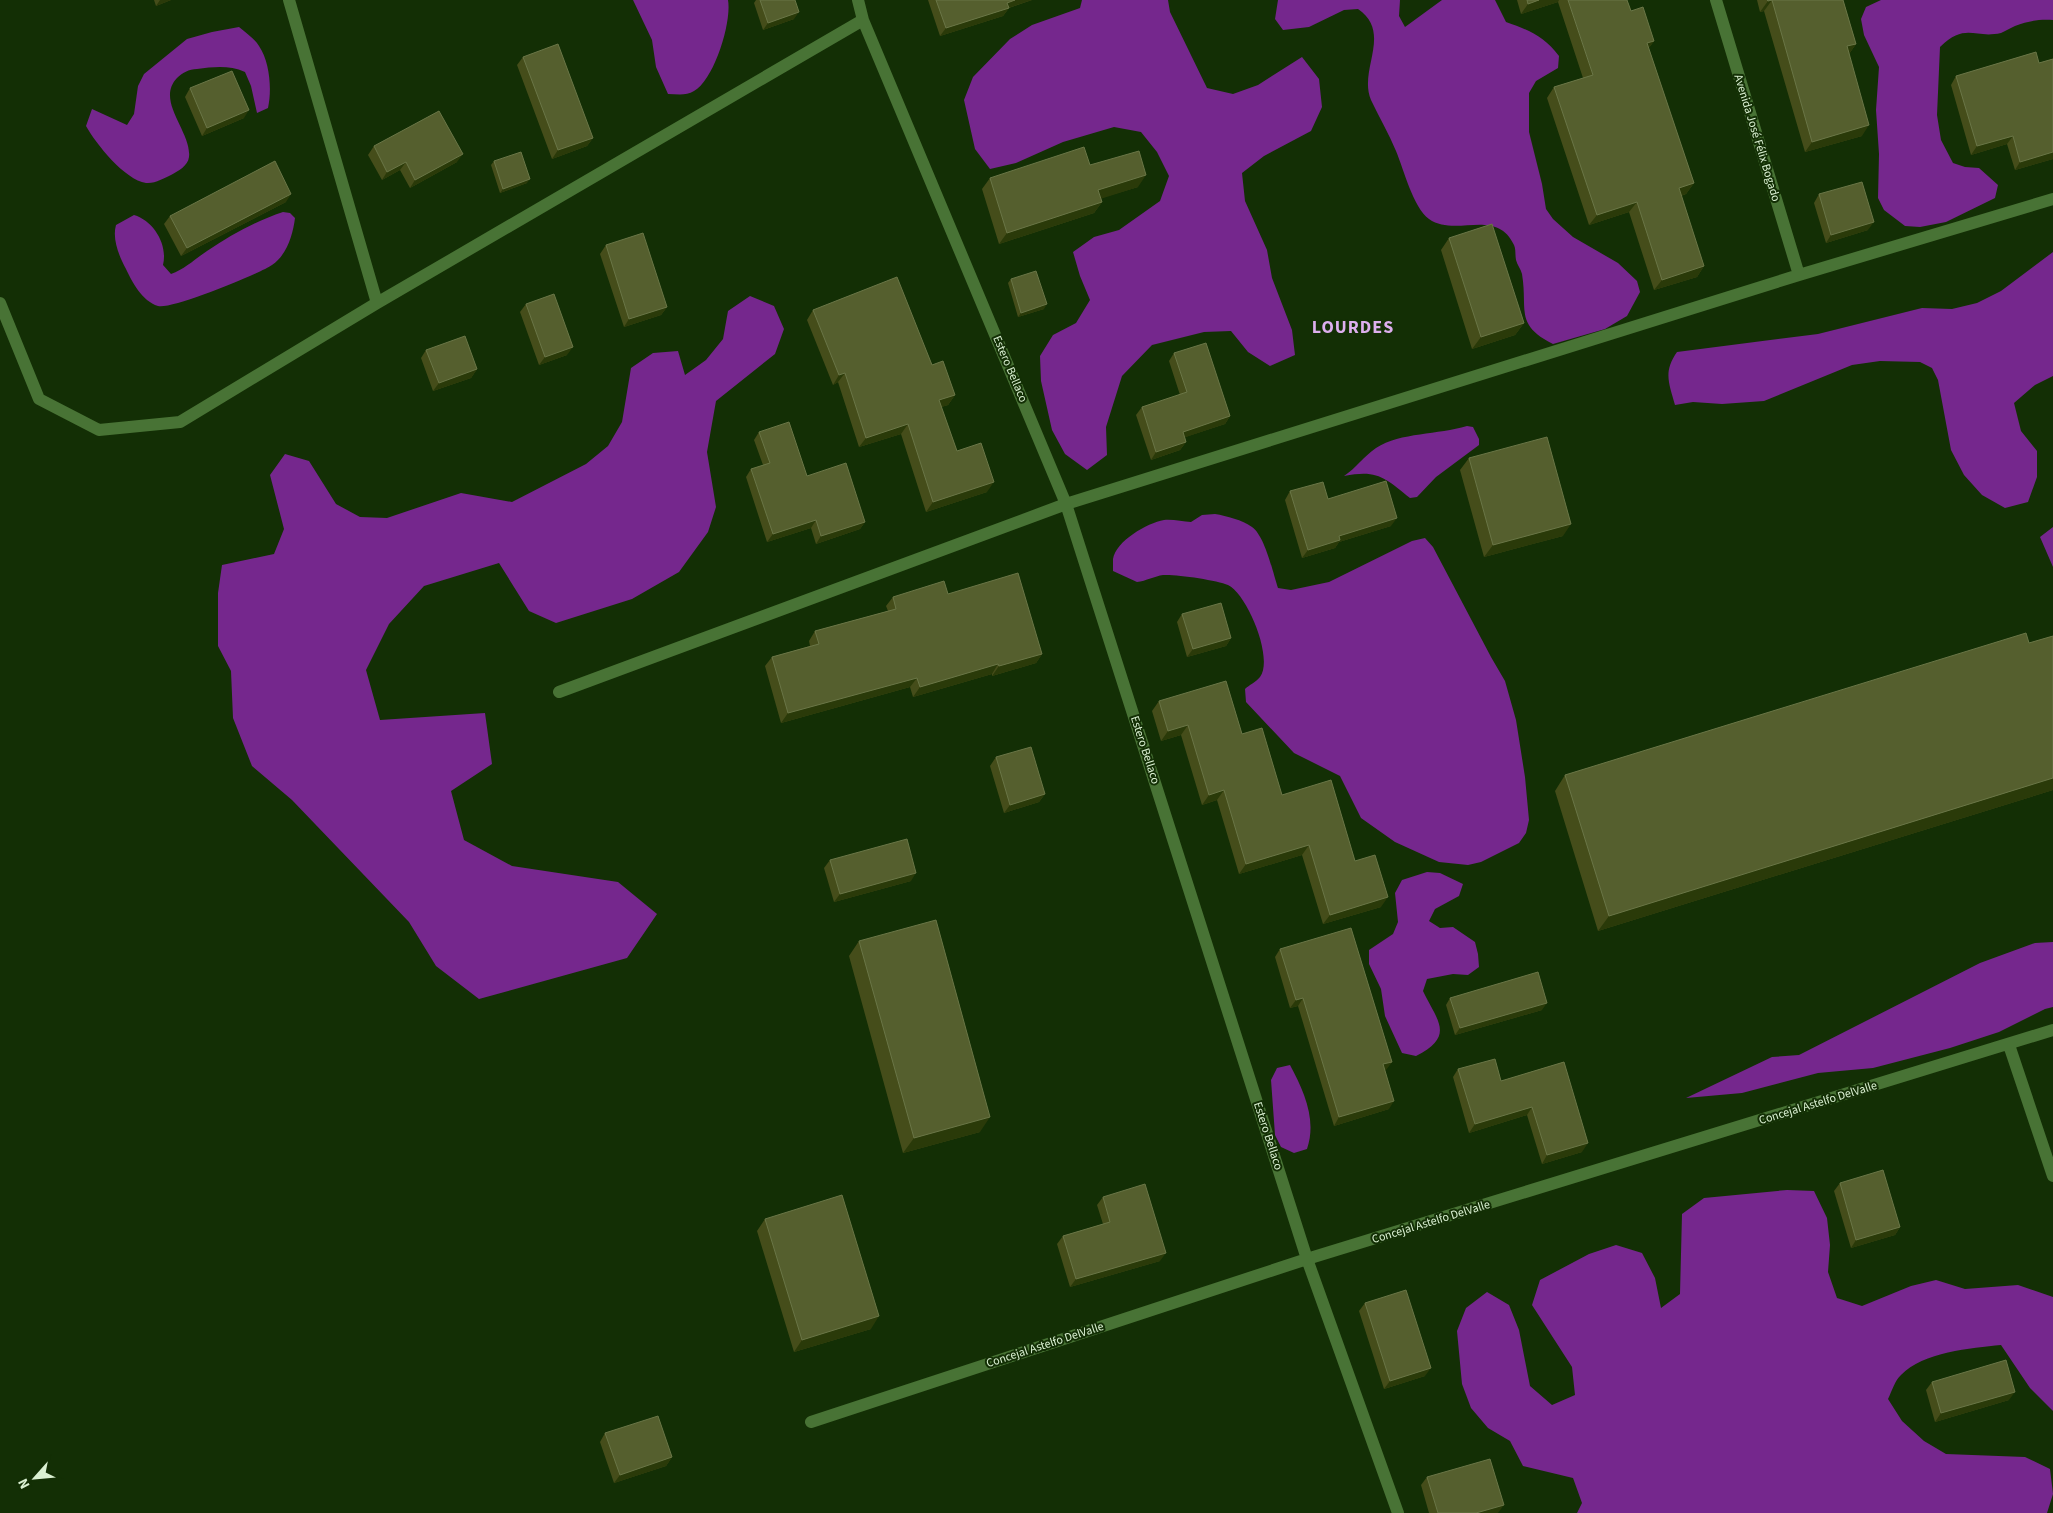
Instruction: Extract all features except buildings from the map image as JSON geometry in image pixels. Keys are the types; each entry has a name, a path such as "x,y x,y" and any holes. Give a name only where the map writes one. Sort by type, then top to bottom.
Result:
{"street":[{"path":"290,0 376,303"},
{"name":"Estero Bellaco","path":"858,0 863,20 1066,504 1307,1259 1398,1513"},
{"name":"Avenida José Félix Bogado","path":"1716,0 1799,275"},
{"path":"0,303 39,399 99,430 180,422 376,303 863,20"},
{"path":"559,692 1066,504 1799,275 2053,199"},
{"name":"Concejal Astelfo DelValle","path":"811,1422 1307,1259 2053,1030"},
{"path":"2009,1045 2053,1176"}],"shaded area":[{"path":"633,0 728,0 727,22 715,63 701,85 691,93 668,94 656,67 652,40"},
{"path":"1082,0 1168,0 1170,12 1207,88 1233,94 1258,85 1302,57 1319,79 1322,107 1311,131 1264,156 1242,173 1245,201 1267,250 1272,278 1292,330 1295,355 1270,366 1248,352 1231,331 1204,332 1152,345 1122,376 1106,427 1107,455 1087,470 1065,454 1052,430 1041,381 1040,356 1053,335 1076,323 1090,300 1073,252 1094,237 1119,230 1160,201 1169,176 1157,152 1141,132 1114,127 1063,142 1016,163 990,169 975,149 964,100 973,77 1010,39 1032,25 1080,8"},
{"path":"1278,0 1400,0 1399,16 1405,27 1442,0 1495,0 1506,22 1529,31 1548,43 1559,56 1558,68 1536,81 1529,93 1529,132 1546,209 1553,219 1573,237 1618,263 1637,281 1640,292 1627,316 1605,329 1553,344 1533,330 1525,315 1522,274 1516,260 1515,247 1506,234 1497,228 1486,225 1451,226 1440,224 1429,219 1418,206 1393,145 1371,100 1368,76 1374,40 1373,29 1368,19 1358,9 1344,10 1309,27 1283,30 1275,19"},
{"path":"1881,0 2053,0 2053,20 2029,22 2001,33 1964,33 1949,39 1940,47 1937,115 1941,140 1953,163 1965,167 1979,168 1998,185 1995,198 1946,222 1920,227 1905,226 1884,210 1878,198 1879,154 1876,110 1879,67 1864,35 1861,19 1866,7"},
{"path":"239,27 257,43 266,60 270,85 268,108 257,113 251,86 245,72 221,67 194,69 181,74 171,87 170,97 172,107 188,147 189,157 187,163 174,173 153,183 138,180 120,168 104,151 86,126 92,109 127,125 134,114 138,86 144,74 187,39"},
{"path":"283,212 290,213 295,218 291,237 282,256 277,261 251,276 166,306 152,304 142,296 123,264 115,236 116,225 134,215 141,218 158,235 163,250 163,265 171,274 185,267 234,234"},
{"path":"2053,252 2053,376 2035,385 2014,403 2021,431 2037,451 2037,477 2028,502 2005,508 1982,495 1964,475 1951,450 1938,380 1932,368 1920,362 1880,361 1852,365 1764,401 1722,404 1693,402 1675,405 1669,384 1669,372 1677,352 1818,334 1922,308 1952,309 1977,303 2001,291"},
{"path":"750,296 774,306 784,329 775,354 716,401 707,452 716,507 708,532 679,572 632,599 556,623 529,611 499,563 424,586 389,624 366,670 380,720 485,713 492,764 451,791 464,840 512,866 618,882 657,914 627,958 479,999 436,966 409,922 292,800 252,766 233,718 231,671 218,646 218,593 222,565 274,554 284,529 270,475 285,454 309,461 336,504 360,517 387,518 461,493 512,502 586,464 608,446 622,422 631,368 653,353 678,351 685,375 706,360 723,339 728,311"},
{"path":"1467,426 1473,427 1479,439 1479,445 1436,477 1417,497 1410,498 1387,480 1380,477 1365,474 1344,476 1372,451 1386,443 1408,436"},
{"path":"1215,514 1239,520 1257,532 1265,546 1278,588 1291,590 1329,582 1412,541 1425,538 1433,547 1505,681 1516,720 1525,777 1529,820 1526,833 1519,843 1481,862 1468,865 1439,862 1395,842 1361,818 1340,776 1294,753 1246,702 1245,689 1260,677 1264,656 1250,613 1243,600 1235,591 1228,585 1206,579 1163,575 1137,582 1113,571 1115,552 1126,540 1141,529 1164,520 1191,522 1202,515"},
{"path":"2053,527 2053,567 2040,537"},
{"path":"1427,872 1440,873 1463,884 1459,896 1435,909 1429,921 1440,928 1453,927 1475,942 1479,967 1468,975 1453,974 1427,979 1423,991 1438,1020 1439,1035 1436,1042 1416,1056 1402,1053 1385,1016 1381,989 1369,964 1369,950 1393,934 1398,922 1395,893 1402,880"},
{"path":"2053,942 2053,1007 2045,1009 1999,1032 1950,1048 1873,1068 1818,1073 1742,1093 1686,1098 1772,1057 1799,1055 1980,963 2035,943"},
{"path":"1290,1065 1308,1106 1311,1127 1307,1149 1294,1153 1281,1147 1275,1135 1271,1080 1277,1068"},
{"path":"1787,1190 1814,1191 1827,1218 1830,1245 1828,1272 1837,1298 1862,1306 1911,1286 1936,1280 1965,1289 2018,1285 2053,1297 2053,1411 2030,1388 2001,1345 1948,1352 1922,1361 1910,1367 1899,1377 1888,1399 1902,1421 1924,1441 1946,1454 2025,1457 2050,1469 2053,1494 2047,1513 1577,1513 1582,1503 1573,1478 1523,1466 1510,1441 1488,1428 1471,1408 1462,1384 1457,1331 1466,1308 1487,1292 1509,1305 1519,1330 1530,1386 1552,1405 1575,1395 1572,1367 1532,1305 1540,1280 1589,1254 1616,1245 1642,1253 1655,1278 1661,1308 1680,1294 1682,1214 1704,1198"}],"district":[{"name":"LOURDES","path":"1353,327"}]}
